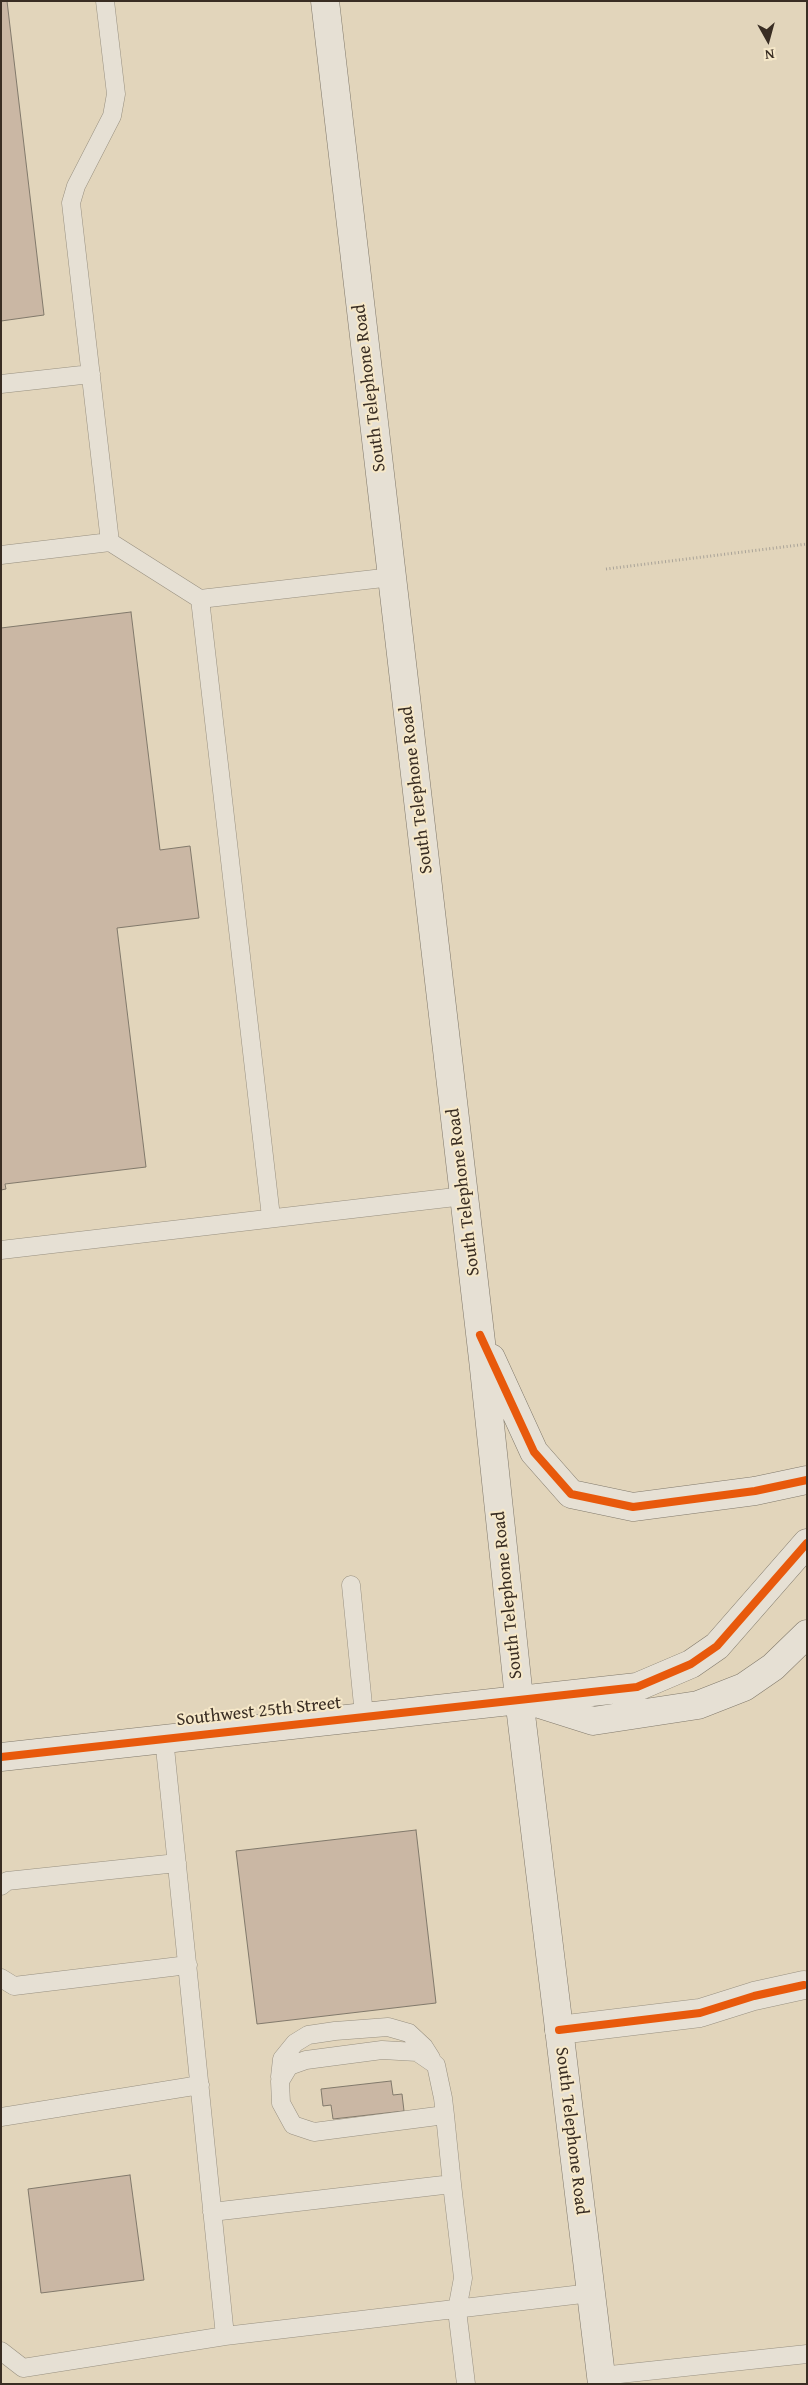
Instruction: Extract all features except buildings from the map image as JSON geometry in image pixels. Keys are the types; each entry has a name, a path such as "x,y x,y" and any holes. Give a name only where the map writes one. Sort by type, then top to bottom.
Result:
{"main road":[{"name":"South Telephone Road","path":"325,1 480,1335 519,1698 602,2380"},
{"path":"480,1335 534,1452 571,1494 634,1507 754,1491 807,1480"},
{"name":"Southwest 25th Street","path":"1,1756 519,1698 637,1687 691,1664 716,1646 807,1543"},
{"path":"519,1698 593,1721 698,1705 744,1687 773,1667 807,1634"},
{"path":"559,2030 700,2013 754,1996 804,1985"}],"lane":[{"path":"105,1 116,94 112,116 76,186 72,203 110,542"},
{"path":"1,384 91,374"},
{"path":"1,555 110,542 200,599 392,577"},
{"path":"200,599 271,1217"},
{"path":"1,1250 464,1196"},
{"path":"351,1585 364,1715"},
{"path":"164,1738 225,2336"},
{"path":"1,1886 7,1882 177,1863"},
{"path":"1,1978 14,1986 188,1965"},
{"path":"445,2115 314,2132 293,2124 281,2102 282,2059 295,2043 308,2035 388,2027 409,2033 424,2047 436,2064 445,2115 463,2278 457,2310 466,2384"},
{"path":"280,2081 289,2066 306,2060 382,2050 417,2052 436,2064"},
{"path":"1,2117 200,2085"},
{"path":"212,2212 452,2184"},
{"path":"1,2351 24,2376 225,2336 591,2293"},
{"path":"602,2380 807,2354"}],"path":[{"path":"606,569 807,544"}],"cycle path":[{"path":"480,1335 534,1452 571,1494 633,1507 755,1491 807,1480"},
{"path":"1,1757 637,1687 691,1664 717,1646 807,1543"},
{"path":"559,2030 700,2013 754,1996 804,1985"}]}
